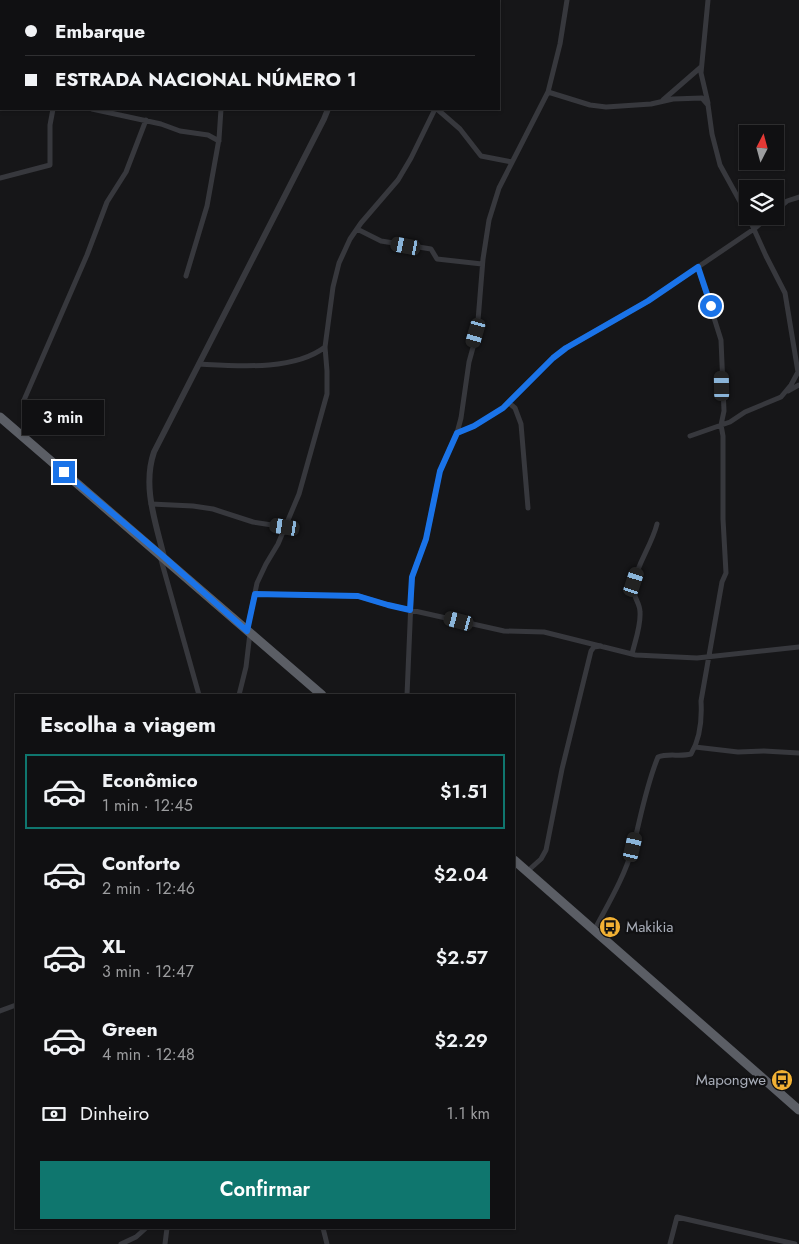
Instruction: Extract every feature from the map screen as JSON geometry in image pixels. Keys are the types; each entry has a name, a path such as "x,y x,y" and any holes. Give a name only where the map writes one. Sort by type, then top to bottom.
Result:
{"highway":[{"path":"0,417 321,694"},
{"path":"515,861 799,1110"}],"street":[{"path":"407,694 412,577 426,539 440,471 457,433 464,401 469,362 476,333 482,264 489,220 499,188 548,92 560,44 567,0"},
{"path":"708,0 701,67 712,134 720,166 739,200"},
{"path":"661,101 701,67"},
{"path":"548,92 590,105 606,107 697,98 702,98 708,105"},
{"path":"0,178 50,165 50,126 53,110"},
{"path":"97,110 146,120 180,132 208,135 219,141"},
{"path":"186,276 207,206 219,141 221,110"},
{"path":"199,694 162,555 150,498 150,470 154,452 170,417 199,364 328,110"},
{"path":"239,694 246,667 249,632 260,576 278,544 298,494 327,394 325,347 335,274 350,239 398,180 435,110"},
{"path":"437,110 460,129 481,156 512,162"},
{"path":"24,400 87,256 107,202 126,172 146,120"},
{"path":"208,135 216,131 219,126"},
{"path":"784,203 799,197"},
{"path":"690,436 730,422 751,409 781,397 796,377 798,368 785,293 752,225"},
{"path":"457,433 474,426 509,403 553,358 566,348 648,301 758,225"},
{"path":"357,229 381,241 431,249 437,259 482,264"},
{"path":"597,924 622,878 633,847 645,793 658,757 664,754 683,756 691,754 695,747 702,716 701,701 722,582 726,573 723,519 723,436 721,425 724,411 721,340 698,267"},
{"path":"199,364 248,365 297,361 309,357 325,347"},
{"path":"787,391 799,386"},
{"path":"509,403 515,408 522,424 528,508"},
{"path":"151,504 213,509 253,522 285,527"},
{"path":"632,654 640,614 639,606 634,596 634,582 638,568 652,542 657,524"},
{"path":"255,594 358,596 388,605 504,631 544,632 632,654 697,658 799,647"},
{"path":"531,868 541,859 546,850 562,768 591,651 594,647 602,646"},
{"path":"695,747 738,752 799,753"},
{"path":"0,1011 15,1005"},
{"path":"670,1244 677,1217 795,1244"},
{"path":"121,1244 136,1237 145,1229"},
{"path":"165,1244 167,1229"},
{"path":"323,1229 327,1244"}],"place":[{"name":"Makikia","path":"610,927"},
{"name":"Mapongwe","path":"782,1080"}],"route":[{"path":"64,472 247,631 255,594 358,596 410,610 412,577 426,539 440,471 457,433 474,426 503,408 553,358 566,348 648,301 698,267 711,306"}]}
